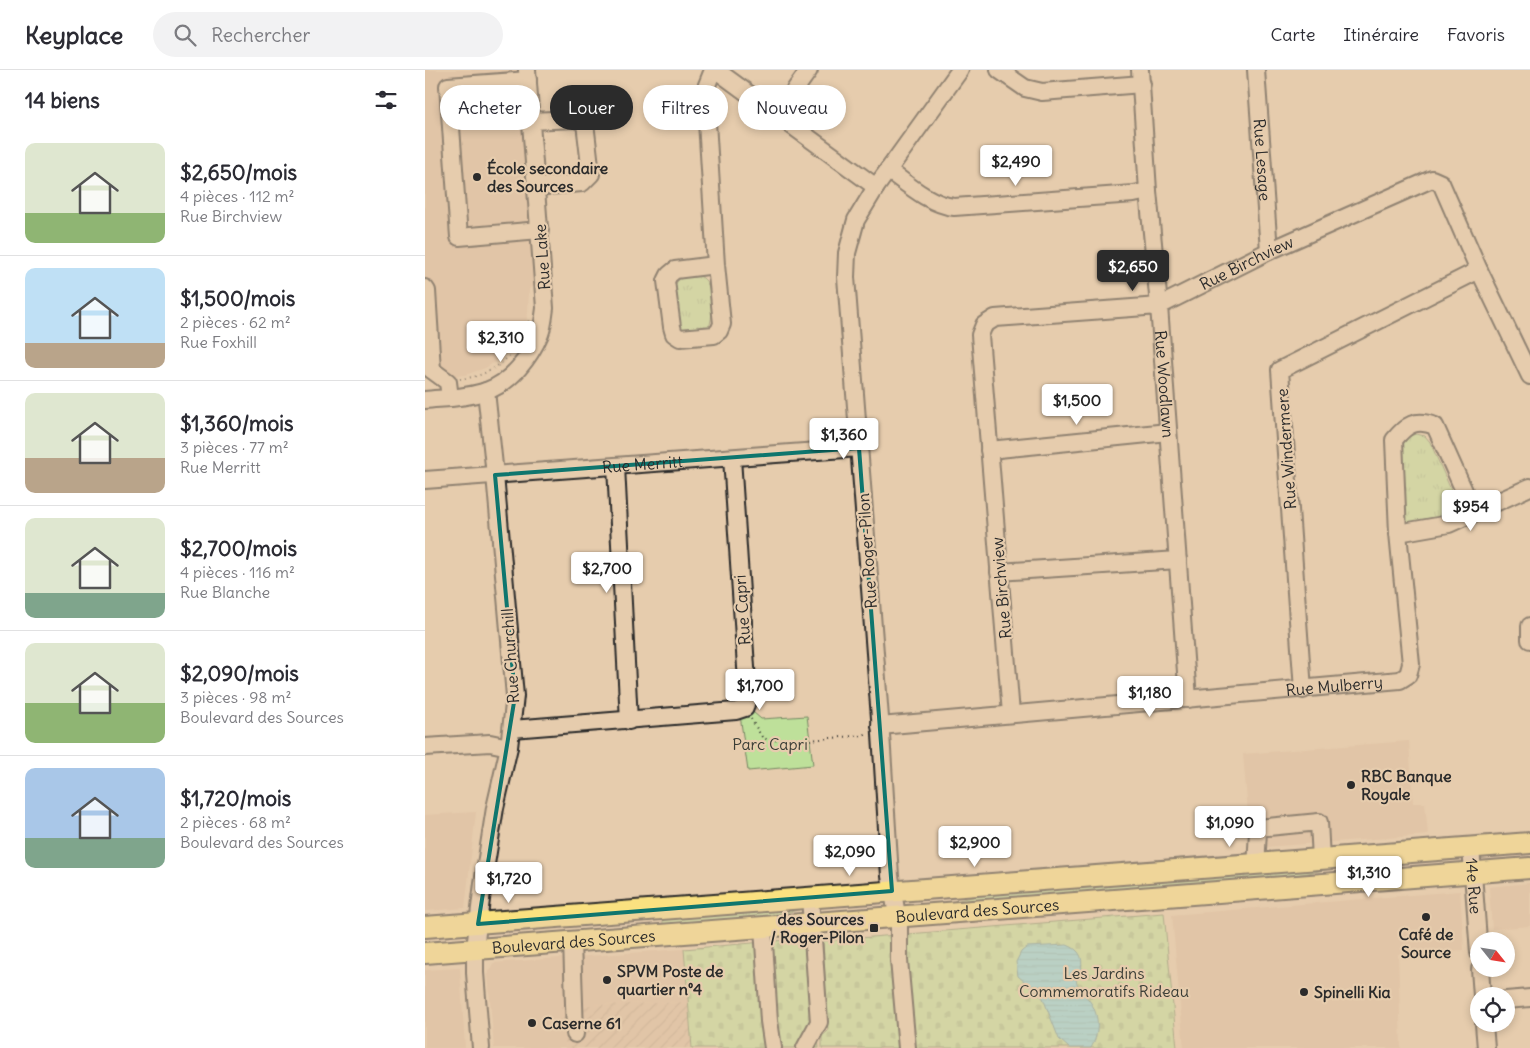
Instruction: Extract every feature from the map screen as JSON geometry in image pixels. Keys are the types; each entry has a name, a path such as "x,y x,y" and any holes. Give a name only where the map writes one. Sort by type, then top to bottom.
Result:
{"main road":[{"name":"Boulevard des Sources","path":"425,927 1530,843"},
{"name":"Boulevard des Sources","path":"425,953 1530,868"}],"street":[{"path":"716,265 675,270 669,274 667,281 671,327 674,334 680,338 714,335 719,331 722,324 716,265 705,90 714,70 738,87"},
{"path":"798,85 809,70"},
{"name":"Rue Roger-Pilon","path":"907,1048 899,960 899,933 892,891 846,277 847,252 856,220 876,188 960,70"},
{"path":"999,70 1025,88 1042,92 1141,77"},
{"name":"Rue Lesage","path":"1256,70 1269,251"},
{"path":"527,75 448,86 459,237 540,230"},
{"name":"Rue Woodlawn","path":"1141,77 1148,191 1159,306 1188,699"},
{"path":"536,187 582,183 591,174 585,123 575,119 540,121"},
{"name":"Rue Lake","path":"425,400 449,390 486,391 501,383 529,355 540,332 545,308 532,130"},
{"path":"797,130 876,188"},
{"path":"889,170 934,202 954,207 1135,194 1148,191"},
{"name":"Rue Birchview","path":"1011,714 980,335 984,324 995,318 1159,306 1269,251 1432,179 1441,184 1479,270 1530,376"},
{"name":"Rue Windermere","path":"1303,690 1280,370 1479,270"},
{"path":"425,288 427,291 429,367 449,390"},
{"name":"Rue Churchill","path":"481,1048 475,973 477,924 495,808 512,729 515,696 486,391"},
{"name":"Rue Mulberry","path":"880,726 1400,680 1408,675 1411,664 1398,533 1394,440 1401,432 1412,424 1425,422 1435,426 1474,513"},
{"path":"989,450 1168,432"},
{"name":"Rue Merritt","path":"425,480 859,448"},
{"name":"Rue Capri","path":"732,458 748,698 745,708"},
{"path":"616,466 629,720"},
{"path":"1398,533 1449,524 1530,487"},
{"path":"999,572 1178,560"},
{"path":"1530,626 1530,640"},
{"path":"512,729 736,711 745,708"},
{"path":"425,747 490,743 509,747"},
{"path":"1257,864 1256,845 1258,841 1258,828 1319,822 1321,859"},
{"name":"14e Rue","path":"1471,847 1477,932"},
{"path":"805,1048 819,1022 810,898"},
{"path":"763,927 769,1021 773,1048"},
{"path":"571,942 575,1034"},
{"path":"1515,999 1530,998"},
{"path":"1485,1032 1486,1048"}],"path":[{"path":"449,390 499,366 510,356 526,331 530,317"},
{"path":"745,708 762,737 768,740 799,741 864,735 880,726"}],"highlighted area":[{"path":"859,448 892,891 478,924 515,696 495,475"}],"shaded area":[{"name":"École secondaire des Sources","path":"425,70 521,70 522,85 440,85 440,130 525,130 536,285 529,289 525,328 503,357 485,368 465,375 425,378"},
{"path":"1409,741 1413,803 1425,803 1428,835 1251,848 1243,754"},
{"path":"476,812 465,908 425,911 425,815"},
{"path":"1530,883 1530,926 1492,929 1489,887"},
{"path":"1460,891 1464,950 1398,954 1401,1048 1184,1048 1172,915"},
{"path":"684,949 688,1002 561,1006 566,1048 494,1048 488,974 493,963"},
{"path":"460,968 465,1048 425,1048 425,970"},
{"path":"688,1002 692,1048 566,1048 561,1006"}],"green space":[{"path":"696,275 705,280 710,291 712,312 710,324 708,329 680,330 675,285 682,278"},
{"path":"1416,434 1425,436 1430,442 1458,506 1456,515 1409,524 1403,515 1402,441 1406,437"},
{"name":"Parc Capri","path":"753,712 761,719 807,716 813,765 748,771 740,715"},
{"path":"1337,866 1337,868 1284,877 955,903 954,901 990,893"},
{"path":"803,907 803,909 763,918 663,926 663,919"},
{"name":"Les Jardins Commemoratifs Rideau","path":"1164,913 1177,1048 822,1048 822,1036 828,1031 823,941"},
{"path":"810,938 819,1048 692,1048 684,949"}],"water":[{"path":"1067,945 1077,951 1081,957 1082,964 1077,984 1091,1003 1096,1014 1097,1031 1091,1048 1069,1048 1059,1039 1043,998 1018,976 1016,962 1021,952 1027,947"}],"place":[{"name":"École secondaire des Sources","path":"477,177"},
{"name":"RBC Banque Royale","path":"1351,785"},
{"name":"Café de Source","path":"1426,917"},
{"name":"des Sources / Roger-Pilon","path":"874,928"},
{"name":"SPVM Poste de quartier n°4","path":"607,980"},
{"name":"Spinelli Kia","path":"1304,992"},
{"name":"Caserne 61","path":"532,1023"}]}
